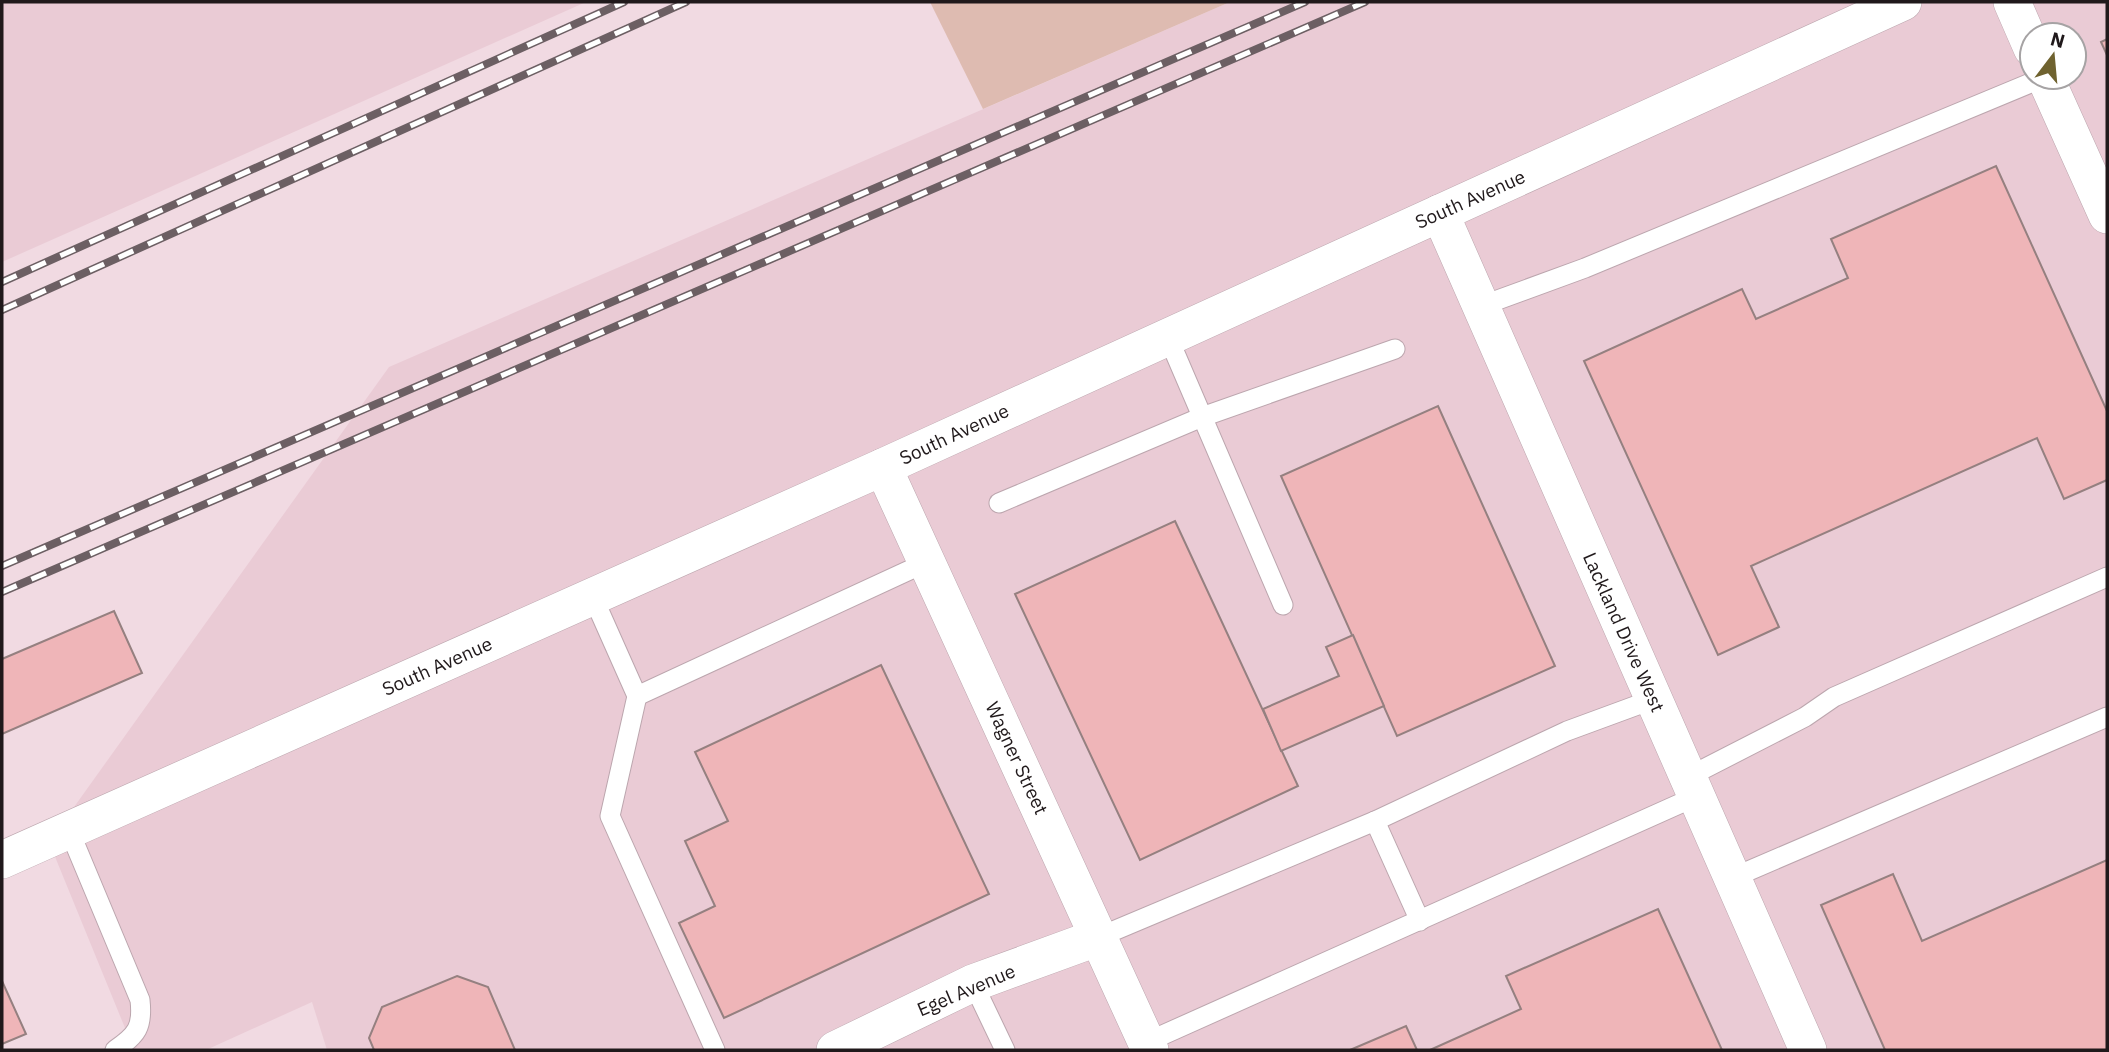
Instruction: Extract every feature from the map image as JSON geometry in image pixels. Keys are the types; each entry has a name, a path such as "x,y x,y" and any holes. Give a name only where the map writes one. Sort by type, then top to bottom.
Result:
{"street":[{"name":"South Avenue","path":"2,860 883,467 1903,2"},
{"path":"2012,2 2020,21"},
{"path":"2051,91 2107,215"},
{"name":"Lackland Drive West","path":"1440,213 1808,1050"},
{"name":"Wagner Street","path":"883,467 1148,1046"},
{"name":"Egel Avenue","path":"835,1050 973,983 1099,937"}],"lane":[{"path":"1481,306 1585,268 2018,88"},
{"path":"1168,337 1283,605"},
{"path":"999,503 1202,417 1395,349"},
{"path":"637,696 927,562"},
{"path":"1148,1046 1420,920 1692,787 1834,697 2107,577"},
{"path":"593,597 637,696 610,816 715,1050"},
{"path":"1099,937 1375,821 1567,731 1654,699"},
{"path":"1732,878 2107,717"},
{"path":"1375,821 1420,920"},
{"path":"69,830 140,1000 142,1018 133,1036 115,1050"},
{"path":"973,983 1005,1050"}],"shaded area":[{"path":"2,2 586,2 2,262"},
{"path":"930,2 1230,2 983,109"},
{"path":"1230,2 2107,2 2107,1050 327,1050 312,1002 206,1050 134,1050 49,842 389,367"}],"building":[{"path":"2107,39 2107,55 2101,42"},
{"path":"1996,166 2107,411 2107,480 2064,499 2037,438 1751,566 1779,627 1718,655 1584,361 1742,289 1756,319 1848,278 1831,239"},
{"path":"1438,406 1555,666 1397,736 1281,476"},
{"path":"1175,521 1298,786 1140,860 1015,594"},
{"path":"114,611 142,673 2,734 2,659"},
{"path":"1353,635 1384,706 1281,751 1263,709 1339,676 1326,647"},
{"path":"881,665 989,894 724,1018 679,923 715,906 685,841 728,821 695,752"},
{"path":"2107,860 2107,1050 1885,1050 1821,905 1893,874 1922,941"},
{"path":"1658,909 1722,1050 1430,1050 1521,1009 1506,976"},
{"path":"457,976 488,987 515,1050 374,1050 369,1038 382,1007"},
{"path":"2,981 26,1034 2,1044"},
{"path":"1406,1026 1417,1050 1350,1050"}],"railway":[{"path":"2,282 624,2"},
{"path":"2,310 686,2"},
{"path":"2,566 1305,2"},
{"path":"2,592 1365,2"}]}
